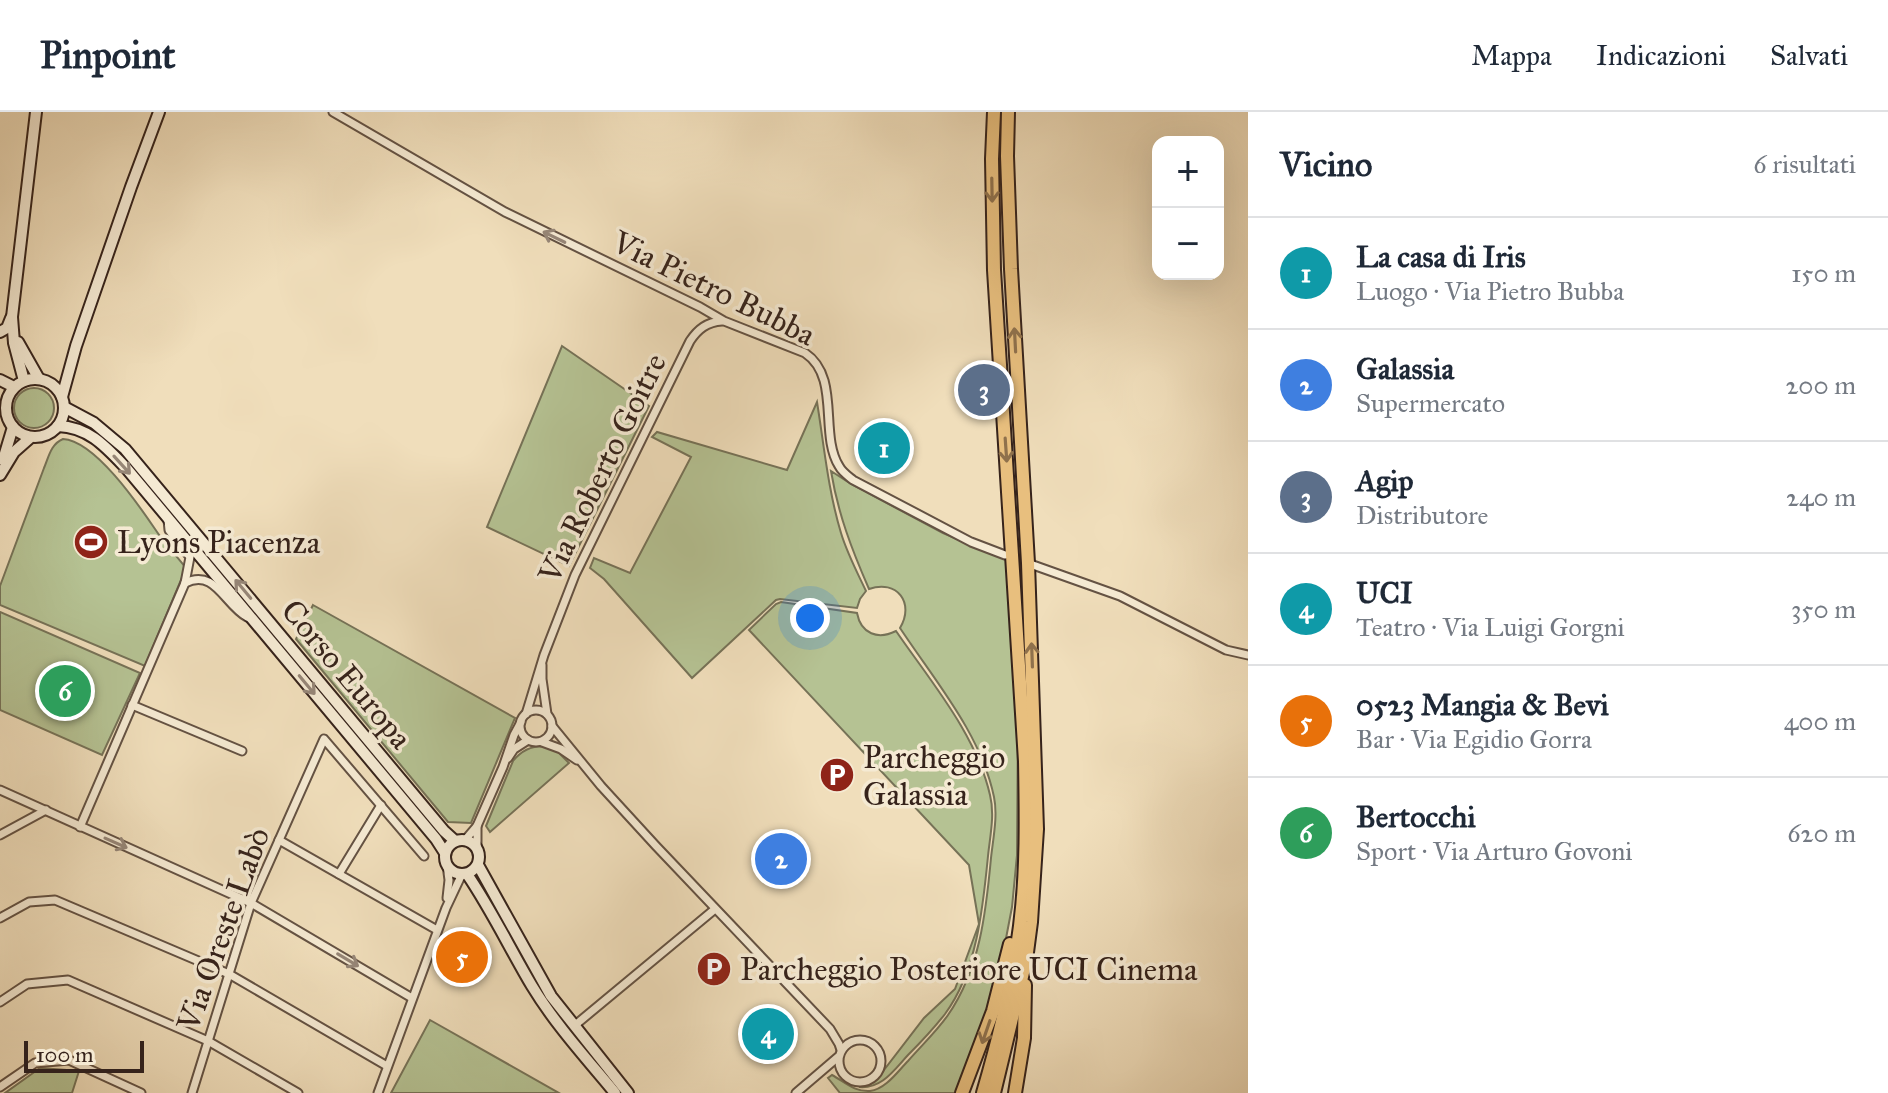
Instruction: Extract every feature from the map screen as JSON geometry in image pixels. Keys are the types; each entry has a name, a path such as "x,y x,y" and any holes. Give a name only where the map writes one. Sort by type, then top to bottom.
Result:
{"highway":[{"path":"983,1093 1000,1036 1015,961 1027,832 994,270 994,112"},
{"path":"1008,112 1011,269 1028,563 1037,829 1026,960 1024,1038 1015,1093"},
{"path":"962,1093 993,1011 1025,874"},
{"path":"994,1093 1026,960"}],"main road":[{"path":"36,112 12,317 19,384 3,404 13,427 31,437 51,433 64,414 63,402 76,346 159,112"},
{"path":"0,332 7,328 12,317"},
{"path":"13,333 44,381 55,386 63,402"},
{"path":"0,380 19,384 44,381 65,369 76,346"},
{"name":"Corso Europa","path":"63,402 125,449 444,831 477,847"},
{"name":"Corso Europa","path":"58,426 79,428 127,469 436,839 445,853 447,865"},
{"path":"0,473 13,427"},
{"path":"0,473 14,452 31,437"},
{"path":"445,853 447,848 460,840"},
{"path":"477,847 480,856 478,865 551,996 628,1093"},
{"path":"447,865 453,872 465,874 479,891 533,988 615,1093"},
{"path":"465,874 478,865"}],"street":[{"name":"Via Pietro Bubba","path":"333,112 538,229 724,321 805,353 822,373 833,453 839,468 853,480 971,542 1005,555"},
{"name":"Via Roberto Goitre","path":"477,847 477,826 523,718 544,655 594,533 690,341 700,328 724,321"},
{"path":"80,827 185,583 190,557 169,530 168,518"},
{"path":"1033,565 1120,596 1226,650 1248,655"},
{"path":"185,583 200,578 208,580 237,612 252,620"},
{"name":"Via Roberto Goitre","path":"544,655 542,679 547,714"},
{"path":"132,705 242,751"},
{"path":"582,763 561,749 528,740 521,732 523,718 534,710 547,714 552,726 582,763 830,1029 839,1044 840,1070 850,1080 869,1080 879,1071 881,1056 878,1049 867,1040 852,1041 830,1029"},
{"path":"540,741 549,736 552,726"},
{"name":"Via Oreste Labò","path":"192,1093 251,903 324,739 381,805"},
{"name":"Via Roberto Goitre","path":"503,767 514,749 528,740"},
{"path":"0,790 251,903 412,998"},
{"path":"339,874 381,805 424,856"},
{"path":"0,835 46,810"},
{"name":"Via Roberto Goitre","path":"460,840 477,826"},
{"path":"279,840 437,930"},
{"path":"446,908 449,887 447,865"},
{"path":"378,1093 437,930 465,874"},
{"path":"0,918 29,902 55,900 229,974 387,1066"},
{"path":"574,1026 715,909"},
{"path":"0,1002 27,984 68,980 208,1041 298,1093"},
{"path":"796,1093 852,1041"},
{"path":"0,1087 35,1063 69,1060 141,1093"},
{"path":"823,1070 840,1070"}],"green space":[{"path":"562,346 649,406 569,566 487,527"},
{"path":"34,388 48,394 54,408 48,422 34,428 20,422 14,408 20,394"},
{"path":"817,402 837,517 846,548 866,591 857,608 776,600 692,678 604,579 590,568 594,558 630,573 691,457 652,437 657,432 787,470"},
{"name":"Lyons Piacenza","path":"63,439 88,450 115,475 186,568 145,666 0,605 0,586 44,468 53,447"},
{"path":"831,471 943,533 1007,560 1018,711 1017,855 1003,954 987,1015 957,1093 840,1093 828,1078 832,1075 864,1091 876,1090 896,1074 948,1015 968,979 980,940 996,812 988,774 979,751 942,688 900,628 905,610 901,595 888,587 869,589 846,532"},
{"path":"781,602 857,613 862,626 877,635 896,631 963,730 983,773 991,803 992,826 981,917 965,978 945,1014 927,1035 887,1077 867,1087 859,1087 877,1079 924,1018 955,989 979,924 969,865 749,630"},
{"path":"313,605 515,718 471,823 448,822 296,639"},
{"path":"0,612 140,673 102,755 0,710"},
{"path":"543,746 558,752 569,763 490,832 486,826 513,761 526,750"},
{"path":"430,1020 559,1093 391,1093"},
{"path":"40,1068 79,1071 72,1093 5,1093"}],"place":[{"name":"Agip","path":"984,390"},
{"name":"La casa di Iris","path":"884,448"},
{"name":"Lyons Piacenza","path":"91,542"},
{"name":"Bertocchi","path":"65,691"},
{"name":"Parcheggio Galassia","path":"837,775"},
{"name":"Galassia","path":"781,859"},
{"name":"0523 Mangia & Bevi","path":"462,957"},
{"name":"Parcheggio Posteriore UCI Cinema","path":"714,969"},
{"name":"UCI","path":"768,1034"}]}
